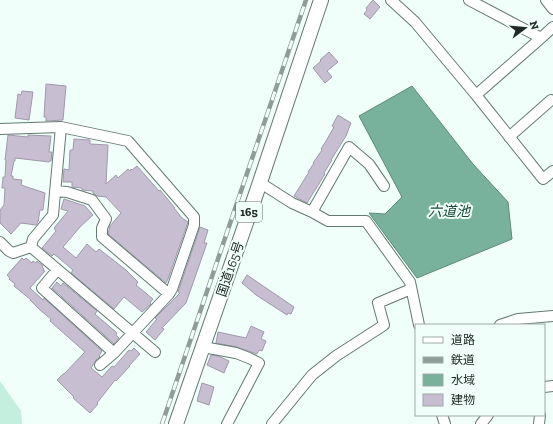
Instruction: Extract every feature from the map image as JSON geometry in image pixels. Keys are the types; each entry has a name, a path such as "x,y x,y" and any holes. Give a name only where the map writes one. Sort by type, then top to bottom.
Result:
{"highway":[{"name":"国道165号","path":"176,424 321,0"}],"street":[{"path":"391,0 415,22 543,179 553,171"},
{"path":"469,0 541,38"},
{"path":"546,0 553,9"},
{"path":"476,95 553,27"},
{"path":"509,137 552,100"},
{"path":"0,129 61,127 128,141 194,217 194,225 169,294 133,334 100,365"},
{"path":"30,247 33,239 53,216 61,127"},
{"path":"312,212 349,147 369,164 384,186"},
{"path":"260,182 292,203 328,221 366,221 410,282 418,324"},
{"path":"55,191 67,192 92,200 106,219 102,228 102,237 169,294"},
{"path":"0,242 13,253 30,247"},
{"path":"30,247 155,352"},
{"path":"57,270 42,288 114,353"},
{"path":"272,424 312,375 336,356 384,325 378,303 411,289"},
{"path":"503,324 518,319 553,316"},
{"path":"202,347 236,353 259,363 226,424"},
{"path":"481,424 487,416"}],"shaded area":[{"path":"0,381 21,411 22,424 0,424"}],"water":[{"name":"六道池","path":"412,86 473,164 508,202 512,239 417,278 369,213 385,214 402,197 359,116"}],"building":[{"path":"373,0 380,7 370,19 364,14 367,10 366,8"},
{"path":"329,52 338,62 327,71 332,77 325,83 313,68"},
{"path":"46,84 66,86 63,120 46,121 46,117 44,117"},
{"path":"22,91 33,92 29,120 15,118 18,94 21,95"},
{"path":"338,115 351,123 346,136 307,203 294,196 322,150 321,149 334,127 332,126"},
{"path":"8,135 28,137 28,135 51,136 49,152 52,152 51,161 49,162 15,158 11,176 13,176 13,179 22,180 21,185 45,193 43,210 40,210 36,225 21,223 11,234 0,223 0,210 4,205 5,188 2,188 3,177 5,177 5,160"},
{"path":"74,139 90,140 90,144 108,145 106,184 116,175 118,178 128,169 130,171 137,166 159,191 160,190 182,218 188,222 166,283 108,234 110,226 121,213 106,197 97,196 93,193 93,191 72,187 72,182 63,182 64,169 69,170 70,150 73,150"},
{"path":"64,199 85,206 93,215 80,227 63,247 76,258 87,244 96,252 99,249 126,270 138,282 136,285 153,299 150,303 151,304 142,312 124,297 114,309 71,273 73,270 54,254 52,256 42,248 56,231 54,228 68,211 61,209"},
{"path":"200,227 208,230 204,243 207,243 186,303 162,328 164,329 155,340 146,332 157,319 155,318 180,293 178,292"},
{"path":"22,258 24,260 26,258 32,263 33,261 36,263 37,261 43,266 43,270 45,271 30,288 43,300 44,298 102,351 99,356 100,357 91,368 102,377 112,366 114,367 129,350 131,351 134,348 140,354 116,381 115,380 90,413 73,398 74,397 57,380 85,352 50,321 51,319 31,300 14,286 15,284 7,275"},
{"path":"247,275 294,307 291,314 288,313 287,315 256,295 242,283"},
{"path":"57,282 61,286 63,283 97,311 95,314 117,333 116,335 119,338 114,344 52,288"},
{"path":"251,326 264,332 261,339 266,341 262,351 259,350 257,354 237,347 216,343 218,332 246,338"},
{"path":"211,355 218,356 229,361 224,373 207,365"},
{"path":"202,383 214,387 209,405 197,401"}],"railway":[{"path":"162,424 306,0"}]}
